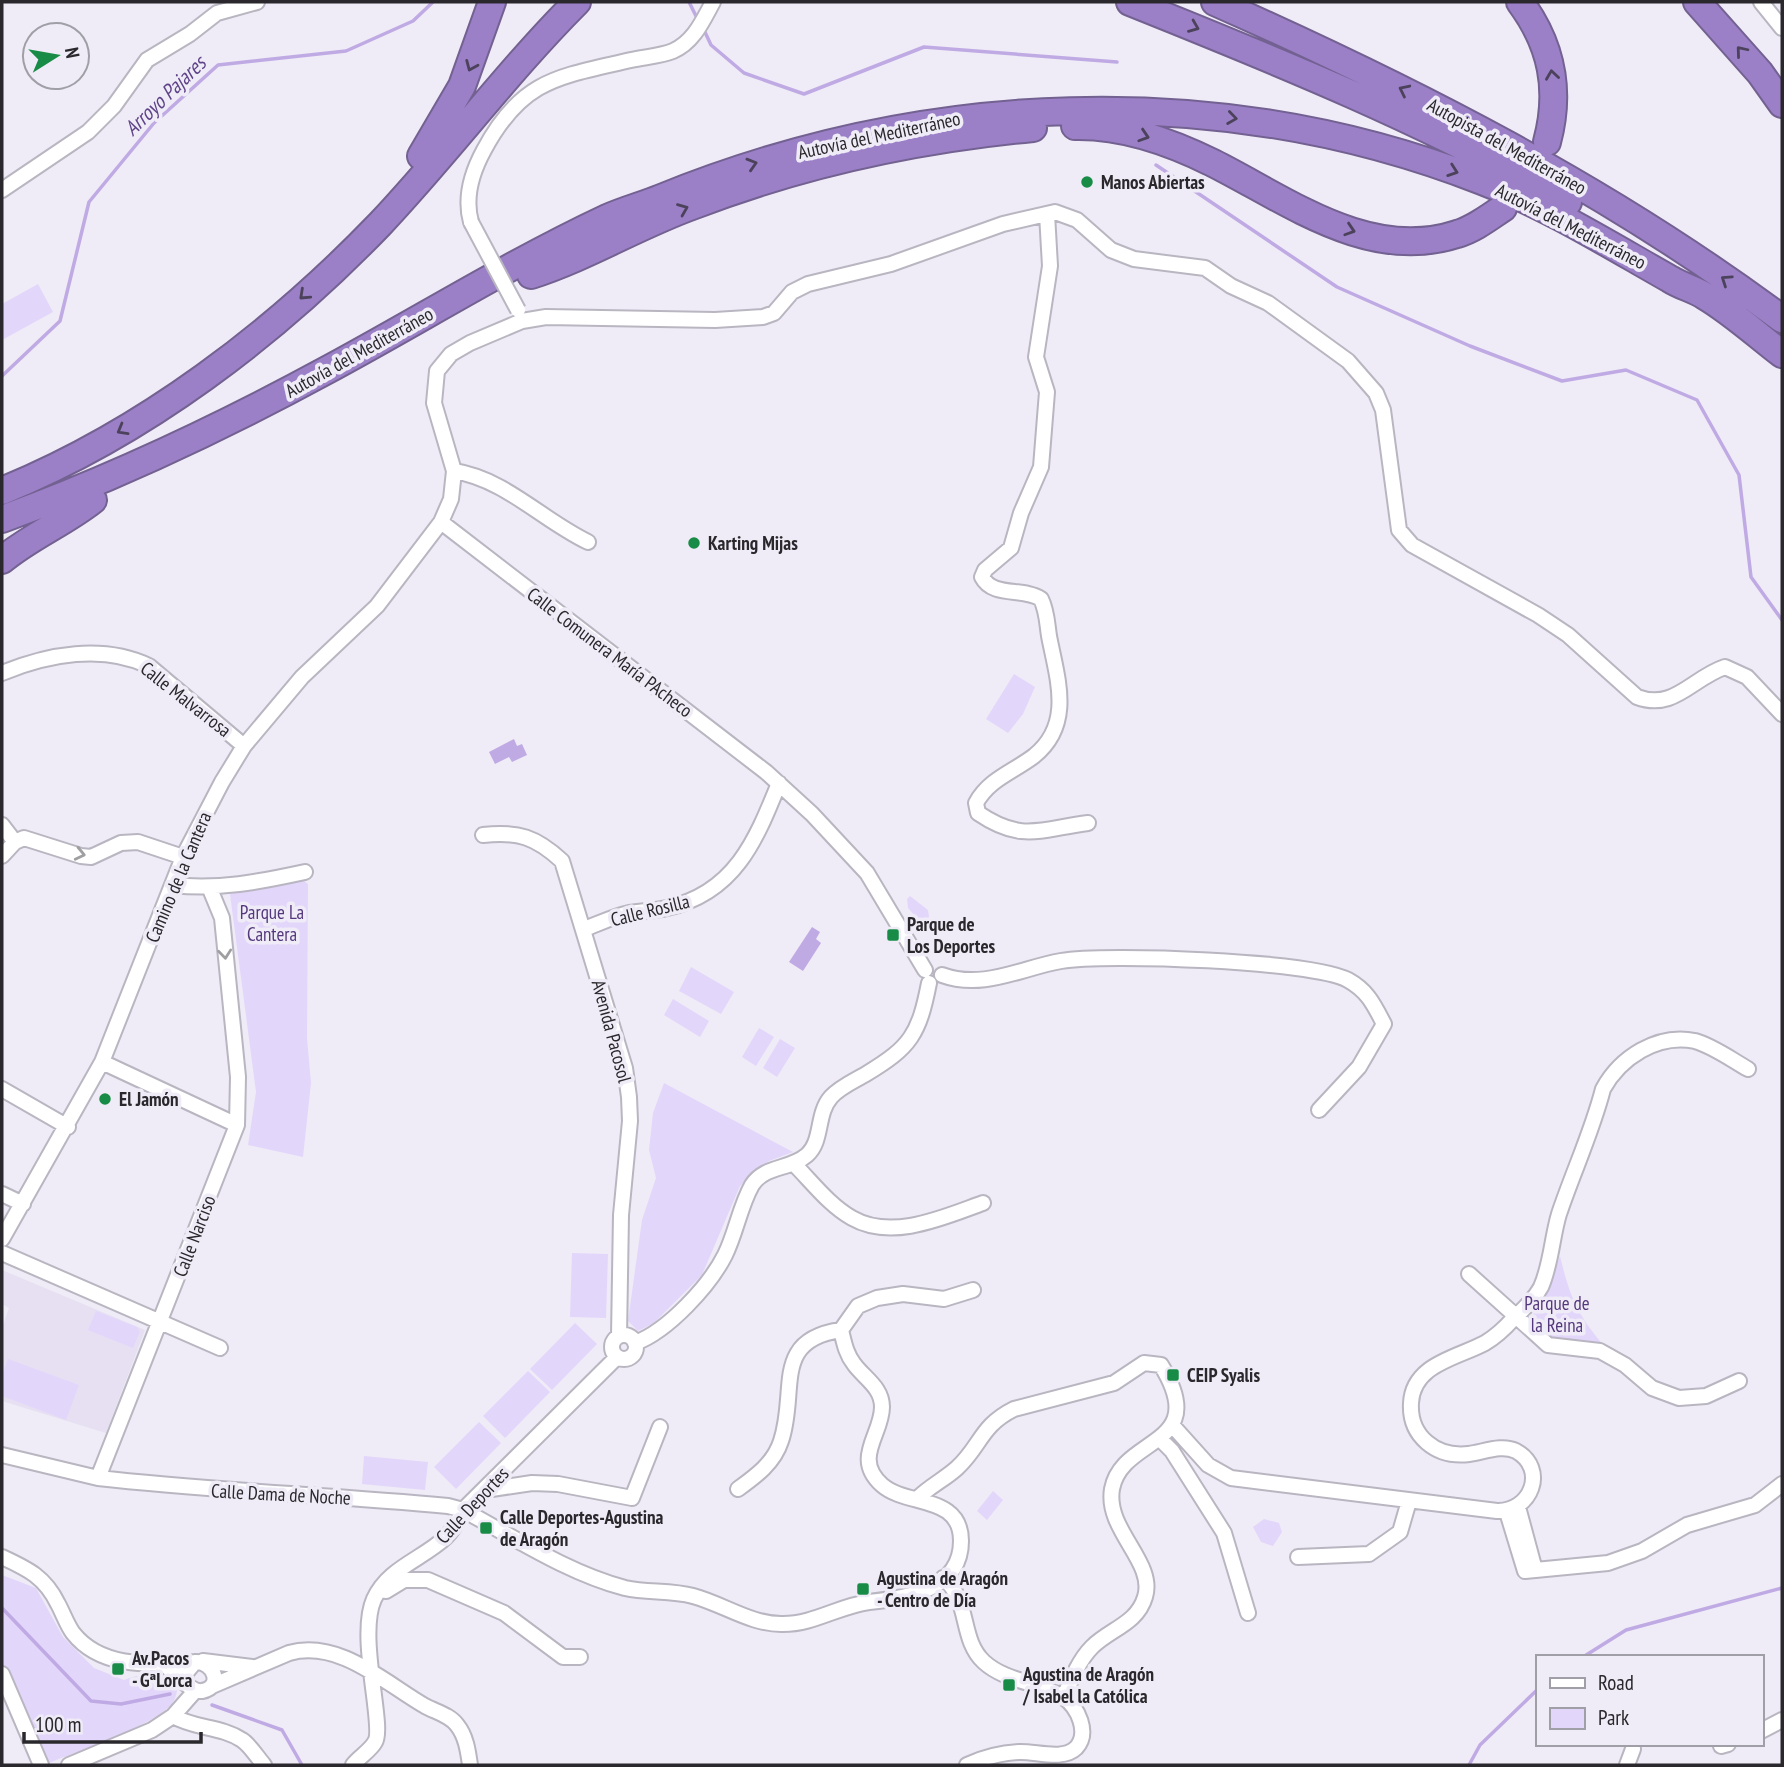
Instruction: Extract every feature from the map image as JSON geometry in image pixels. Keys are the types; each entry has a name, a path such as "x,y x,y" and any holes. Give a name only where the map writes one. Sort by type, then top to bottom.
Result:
{"highway":[{"path":"353,247 423,153 446,116 477,51 492,2"},
{"path":"2,491 123,430 201,379 295,303 379,225 541,38 577,2"},
{"name":"Autopista del Mediterráneo","path":"1130,2 1368,99 1489,157 1582,210 1680,271 1704,295"},
{"name":"Autopista del Mediterráneo","path":"1215,2 1412,94 1516,148 1642,223 1782,320"},
{"path":"1520,2 1546,46 1553,71 1555,99 1547,142"},
{"path":"1697,2 1760,73 1782,104"},
{"name":"Autovía del Mediterráneo","path":"2,519 107,477 215,428 612,216 753,164 837,141 956,119 1062,109 1227,117 1368,144 1483,181 1562,217 1620,247 1674,282 1704,295 1782,354"},
{"path":"531,275 562,265 690,206 794,172 958,136 1049,126 1120,129 1158,141 1211,162 1321,220 1384,240 1420,241 1458,234 1503,208"},
{"path":"2,536 190,458 286,409 531,275 618,224 643,205"},
{"path":"2,560 28,538 72,517 93,500"}],"street":[{"path":"2,190 88,132 114,106 147,60 190,34 217,13 257,2"},
{"path":"520,315 471,222 468,211 472,172 495,128 519,99 547,83 673,51 696,32 713,2"},
{"path":"1761,2 1782,28"},
{"path":"587,542 560,529 494,482 476,474 454,471 434,403 437,371 451,354 520,315 715,320 763,317 774,313 792,292 807,284 869,270 979,230 1055,212 1077,220 1111,250 1134,259 1205,268 1231,286 1268,303 1348,360 1376,393 1383,410 1399,530 1412,545 1441,558 1568,635 1637,697 1649,701 1678,696 1725,667 1747,677 1782,714"},
{"path":"1047,214 1049,266 1036,356 1047,392 1041,467 1021,513 1011,548 982,577 986,585 993,589 1026,593 1041,599 1061,690 1061,710 1054,732 1036,754 994,781 976,803 978,813 1011,832 1028,833 1088,823"},
{"name":"Camino de la Cantera","path":"2,1239 68,1127 102,1062 183,857 244,746 302,677 377,606 440,522 451,499 454,471"},
{"name":"Calle Comunera María PAcheco","path":"440,522 779,783 866,873 882,894 932,976"},
{"name":"Calle Malvarrosa","path":"2,673 60,656 116,654 131,657 149,666 244,746"},
{"name":"Calle Rosilla","path":"584,929 626,914 681,904 716,885 746,855 758,836 779,783"},
{"path":"2,825 15,842"},
{"name":"Avenida Pacosol","path":"483,835 506,833 542,842 562,861 625,1068 630,1121 621,1215 619,1336"},
{"path":"2,856 15,842 24,838 39,840 81,856 91,857 121,843 138,842 183,857"},
{"path":"173,885 209,889 246,885 305,872"},
{"name":"Calle Narciso","path":"98,1478 237,1125 238,1077 222,918 209,889"},
{"path":"635,1343 651,1335 708,1282 726,1254 751,1188 760,1176 807,1155 813,1146 829,1100 902,1049 919,1028 932,976 965,981 1000,978 1063,961 1131,959 1285,968 1345,978 1367,991 1384,1024 1359,1067 1319,1110"},
{"path":"1172,1425 1208,1465 1231,1478 1409,1501 1513,1509 1529,1498 1535,1480 1531,1467 1519,1453 1508,1448 1466,1454 1440,1451 1422,1440 1413,1427 1411,1402 1416,1382 1431,1369 1485,1343 1516,1317 1541,1287 1559,1215 1595,1120 1603,1089 1612,1072 1642,1049 1668,1040 1695,1041 1748,1069"},
{"path":"102,1062 237,1125"},
{"path":"2,1089 68,1127"},
{"path":"793,1163 823,1195 853,1219 879,1227 909,1226 983,1203"},
{"path":"2,1194 23,1204"},
{"path":"2,1253 220,1348"},
{"path":"1469,1274 1548,1345 1600,1351 1625,1364 1652,1388 1679,1398 1706,1396 1739,1381"},
{"path":"738,1489 768,1464 781,1443 787,1417 790,1369 800,1346 818,1333 841,1330 858,1306 877,1298 903,1294 944,1299 973,1290"},
{"path":"463,1510 595,1579 628,1588 694,1596 760,1622 802,1624 852,1605 916,1596 943,1578 958,1556 961,1541 958,1525 950,1513 934,1502 894,1493 880,1483 872,1469 868,1453 880,1420 882,1405 877,1389 854,1365 846,1350 841,1330"},
{"path":"626,1335 635,1343 634,1354 623,1359 617,1357 612,1345 619,1336 626,1335"},
{"name":"Calle Deportes","path":"373,1600 397,1571 447,1536 463,1510 617,1357"},
{"path":"918,1498 956,1469 987,1428 1014,1409 1114,1383 1144,1363 1161,1365 1169,1378 1176,1400 1172,1425 1161,1440 1124,1466 1112,1489 1112,1508 1117,1524 1146,1577 1145,1599 1131,1620 1104,1637 1084,1656 1064,1697"},
{"path":"485,1490 532,1483 558,1484 632,1498 660,1427"},
{"path":"1161,1440 1172,1451 1224,1533 1248,1613"},
{"path":"2,1455 98,1478"},
{"name":"Calle Dama de Noche","path":"98,1478 203,1490 274,1491 463,1510"},
{"path":"1513,1509 1530,1570 1608,1563 1642,1551 1686,1525 1755,1505 1782,1483"},
{"path":"1298,1557 1369,1554 1401,1532 1409,1501"},
{"path":"2,1557 35,1572 50,1587 72,1632 88,1648 105,1658 126,1662 199,1662 253,1667"},
{"path":"943,1578 958,1593 967,1633 975,1651 985,1664 1064,1697 1081,1721 1083,1736 1074,1750 1054,1754 1017,1752 967,1765"},
{"path":"353,1765 375,1742 379,1731 369,1669 369,1617 373,1600 404,1580 428,1580 504,1613 563,1657 580,1657"},
{"path":"162,1663 191,1687 204,1691 253,1667 302,1649 326,1653 369,1669 452,1719 464,1737 470,1765"},
{"path":"199,1662 212,1667 215,1677 212,1686"},
{"path":"191,1687 185,1674 199,1662"},
{"path":"2,1674 41,1765"},
{"path":"69,1765 152,1730 173,1716 191,1687"},
{"path":"173,1716 188,1724 221,1731 243,1740 264,1765"},
{"path":"1763,1730 1782,1720"},
{"path":"1628,1765 1633,1749"}],"shaded area":[{"path":"514,739 517,746 522,744 527,755 512,762 509,757 495,764 489,752"},
{"path":"812,927 820,932 816,939 821,943 803,971 789,962"},
{"path":"2,1270 145,1330 106,1433 2,1401 2,1328 9,1308 2,1304"}],"green space":[{"path":"38,284 53,312 2,340 2,304"},
{"path":"1014,674 1035,687 1023,714 1008,733 986,719"},
{"name":"Parque La Cantera","path":"300,878 308,884 307,1038 311,1083 303,1157 248,1145 256,1092 230,894"},
{"path":"910,896 928,910 930,924 926,929 908,908 907,899"},
{"path":"691,967 734,992 721,1014 679,991"},
{"path":"673,999 709,1021 700,1037 664,1015"},
{"path":"759,1028 774,1037 756,1066 742,1057"},
{"path":"780,1039 795,1048 777,1077 763,1068"},
{"path":"664,1083 793,1152 769,1161 740,1186 702,1275 654,1323 638,1331 628,1321 642,1220 656,1178 649,1150 653,1113"},
{"path":"572,1253 608,1254 606,1318 570,1317"},
{"name":"Parque de la Reina","path":"1560,1256 1576,1306 1606,1348 1553,1338 1531,1318 1549,1287"},
{"path":"96,1311 137,1327 140,1332 133,1348 88,1330"},
{"path":"575,1323 597,1344 552,1390 530,1369"},
{"path":"8,1359 79,1385 66,1420 2,1396 2,1376"},
{"path":"528,1371 550,1392 505,1438 483,1416"},
{"path":"479,1422 501,1443 456,1489 434,1467"},
{"path":"364,1456 428,1462 425,1490 362,1484"},
{"path":"993,1491 1003,1500 987,1520 977,1511"},
{"path":"1264,1519 1279,1523 1282,1532 1273,1546 1261,1542 1253,1527"},
{"path":"2,1575 36,1588 63,1637 94,1668 124,1680 146,1675 165,1678 178,1686 173,1702 165,1710 134,1728 49,1763 2,1667"}],"waterway":[{"name":"Arroyo Pajares","path":"2,376 60,321 89,202 154,123 218,65 346,51 413,21 433,2"},
{"path":"689,2 698,20"},
{"path":"704,30 711,45 744,73 804,94 924,47 1117,62"},
{"path":"1156,165 1337,287 1470,346 1562,381 1626,370 1697,400 1739,475 1751,577 1782,620"},
{"path":"1586,1655 1626,1630 1782,1588"},
{"path":"2,1608 91,1701 121,1704 170,1694"},
{"path":"1469,1765 1480,1745 1536,1691"},
{"path":"212,1705 282,1730 302,1765"}],"place":[{"name":"Manos Abiertas","path":"1087,182"},
{"name":"Karting Mijas","path":"694,543"},
{"name":"Parque de Los Deportes","path":"893,935"},
{"name":"El Jamón","path":"105,1099"},
{"name":"CEIP Syalis","path":"1173,1375"},
{"name":"Calle Deportes-Agustina de Aragón","path":"486,1528"},
{"name":"Agustina de Aragón - Centro de Día","path":"863,1589"},
{"name":"Av.Pacos - GªLorca","path":"118,1669"},
{"name":"Agustina de Aragón / Isabel la Católica","path":"1009,1685"}]}
